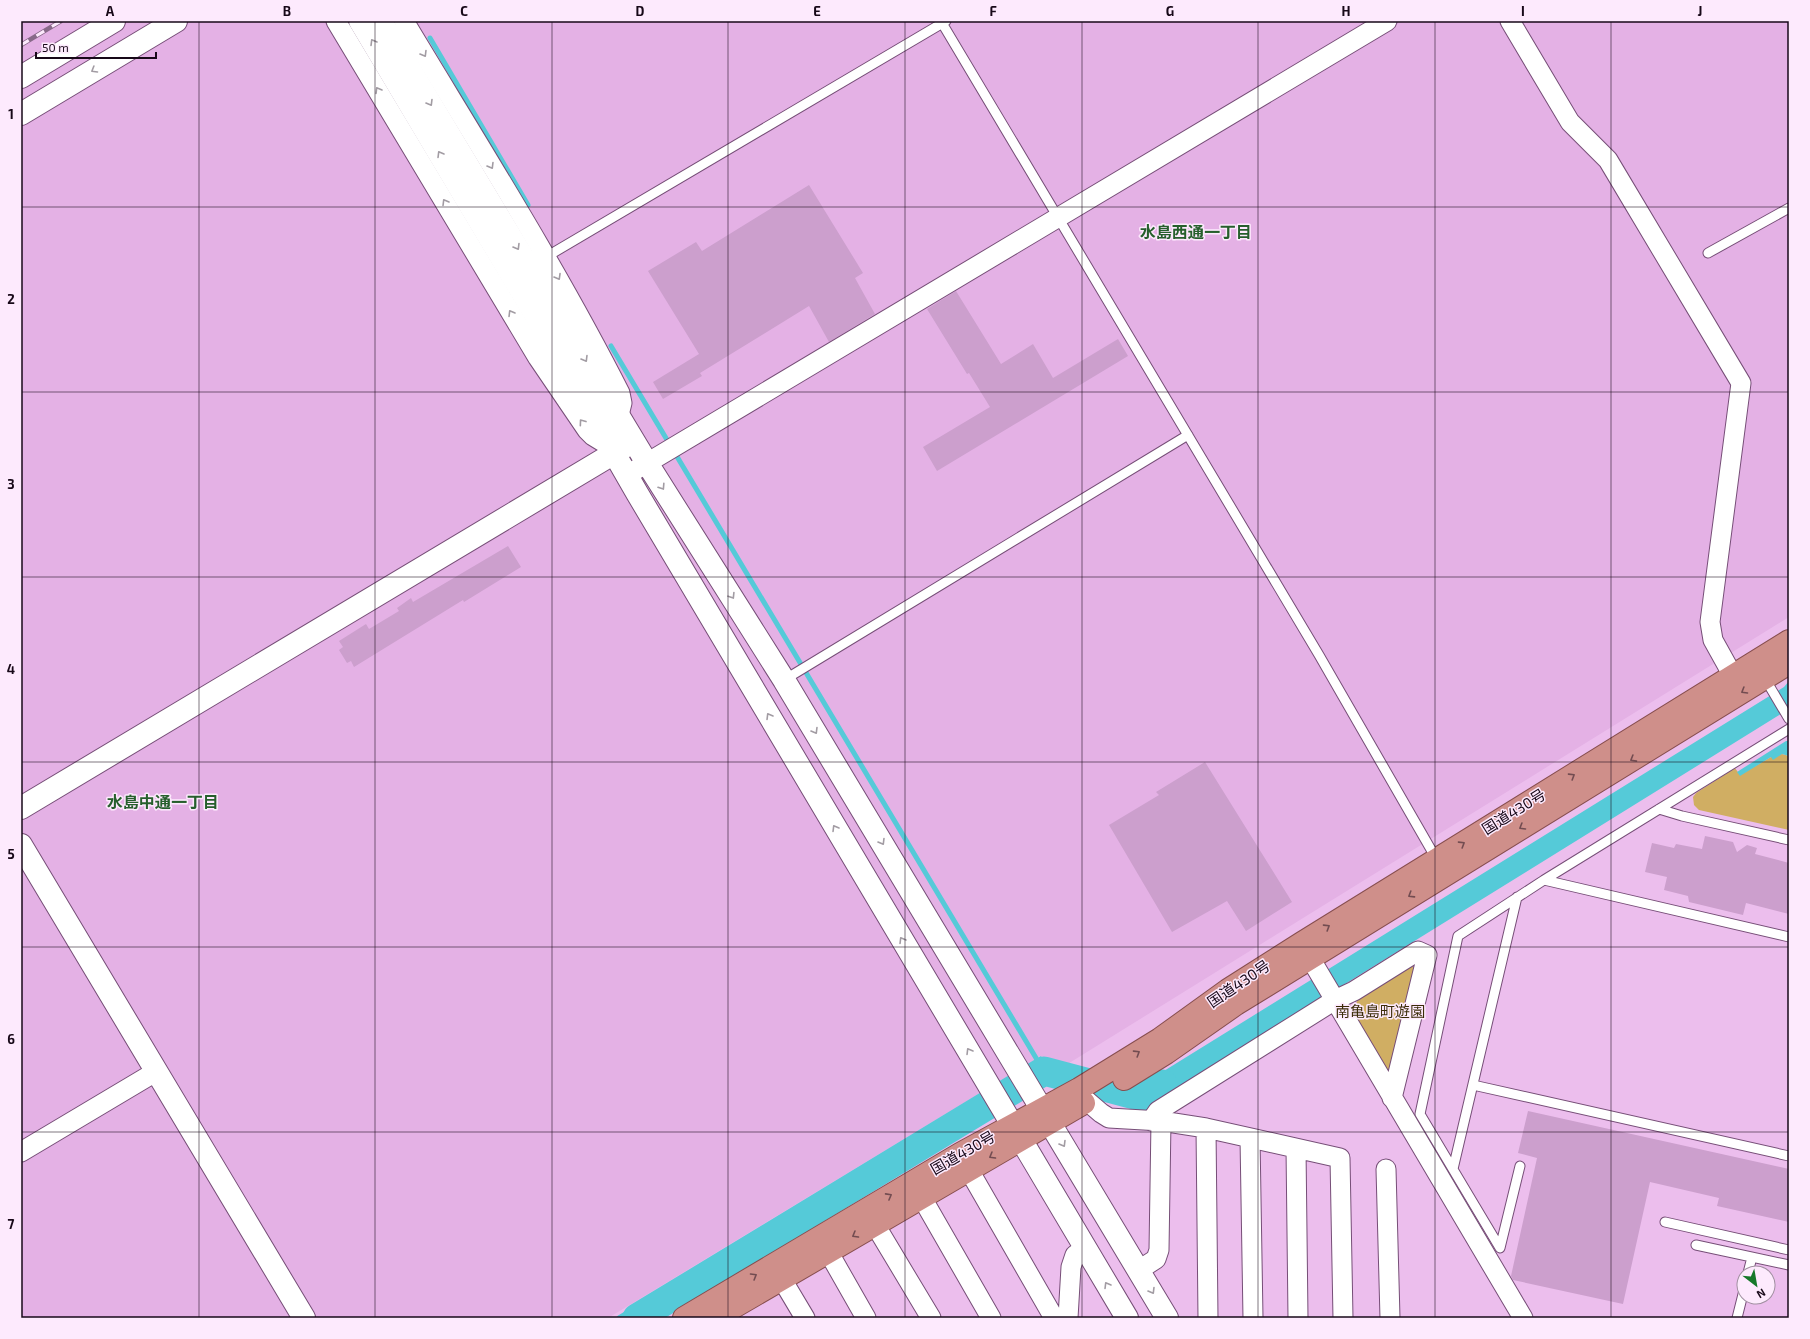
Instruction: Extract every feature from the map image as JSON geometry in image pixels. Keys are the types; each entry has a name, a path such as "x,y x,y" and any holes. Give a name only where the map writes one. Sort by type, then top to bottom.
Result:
{"highway":[{"name":"国道430号","path":"1764,678 1789,641"},
{"name":"国道430号","path":"1441,867 1789,663"},
{"name":"国道430号","path":"684,1318 728,1309 778,1271 870,1216 1016,1132 1088,1095 1114,1076 1166,1053 1236,1004 1310,958 1441,867 1733,676 1764,678"}],"street":[{"path":"21,77 114,21"},
{"path":"21,114 176,21"},
{"path":"336,21 538,358 587,430 613,450"},
{"path":"360,21 619,415 647,464 797,671 1017,1068 1167,1318"},
{"path":"381,21 599,422 626,475 1127,1318"},
{"path":"404,21 588,329 620,393 622,403 619,415"},
{"path":"626,475 647,464 1387,21"},
{"path":"1510,21 1570,122 1608,160 1742,383 1710,622 1713,640 1733,676"},
{"path":"21,808 613,450 634,442"},
{"path":"21,845 304,1318"},
{"path":"1139,1270 1156,1260 1159,1250 1156,1121 1158,1111 1334,998 1418,951 1427,955 1392,1098"},
{"path":"1310,958 1523,1318"},
{"path":"21,1152 157,1071"},
{"path":"1088,1095 1101,1113 1109,1118 1156,1121 1206,1128 1340,1158 1343,1318"},
{"path":"1206,1128 1208,1318"},
{"path":"1250,1138 1253,1318"},
{"path":"1296,1148 1298,1318"},
{"path":"964,1162 1054,1318"},
{"path":"1386,1169 1390,1318"},
{"path":"917,1190 992,1318"},
{"path":"870,1216 931,1318"},
{"path":"824,1244 866,1318"},
{"path":"1068,1318 1071,1267 1075,1255 1085,1248"},
{"path":"778,1271 805,1318"}],"lane":[{"path":"546,257 944,22 1322,662 1441,867"},
{"path":"1708,253 1789,208"},
{"path":"797,671 1188,435"},
{"path":"1764,678 1787,716"},
{"path":"1520,1166 1500,1248 1420,1114 1458,936 1544,880 1789,729"},
{"path":"1659,809 1682,816 1789,840"},
{"path":"1544,880 1789,937"},
{"path":"1453,1169 1517,897"},
{"path":"1473,1085 1789,1156"},
{"path":"1665,1222 1789,1250"},
{"path":"1696,1245 1789,1265"},
{"path":"1750,1265 1752,1257"},
{"path":"1737,1318 1740,1305"}],"shaded area":[{"path":"21,21 1789,21 1789,617 1066,1065 1043,1060 1041,1056 608,1318 21,1318"},
{"path":"1789,681 1789,709 1151,1106 1143,1108 1117,1100 1784,687"},
{"path":"1786,741 1789,741 1789,756 1782,754 1773,760 1771,757 1740,776 1737,772"},
{"path":"1041,1056 1043,1060 1066,1065 1043,1077 1034,1061"}],"green space":[{"path":"1782,754 1789,756 1789,830 1699,810 1694,805 1693,797 1696,793 1735,768 1740,775 1771,757"},
{"name":"南亀島町遊園","path":"1411,965 1416,970 1389,1077 1352,1014 1359,996"}],"building":[{"path":"809,185 863,273 855,278 875,314 829,342 809,306 700,373 702,376 663,399 653,382 699,354 648,271 696,242 702,251"},
{"path":"956,291 1001,364 1033,344 1053,378 1118,339 1128,356 937,471 923,447 990,407 969,373 967,374 927,309"},
{"path":"508,546 521,567 464,602 463,600 354,667 351,661 347,663 339,650 343,647 339,641 366,624 369,629 399,611 397,608 411,598 413,602"},
{"path":"1205,762 1292,902 1246,931 1227,901 1172,932 1109,825 1159,795 1156,792"},
{"path":"1705,836 1733,842 1737,852 1747,845 1757,848 1755,854 1789,863 1789,914 1746,903 1743,915 1689,902 1688,896 1664,890 1667,877 1645,872 1652,843 1674,848 1676,844 1702,849"},
{"path":"1528,1111 1789,1169 1789,1222 1717,1206 1719,1198 1650,1182 1623,1304 1513,1280 1511,1276 1537,1158 1518,1153"}],"waterway":[{"path":"430,38 528,205"},
{"path":"611,346 1039,1063"},
{"path":"1025,1072 1039,1063 1041,1066"},
{"path":"637,1318 1044,1071 1142,1097 1163,1084"},
{"path":"997,1088 1016,1077"},
{"path":"619,1318 989,1093"}],"railway":[{"path":"21,45 61,21"}],"district":[{"name":"水島西通一丁目","path":"1196,232"},
{"name":"水島中通一丁目","path":"163,802"}]}
